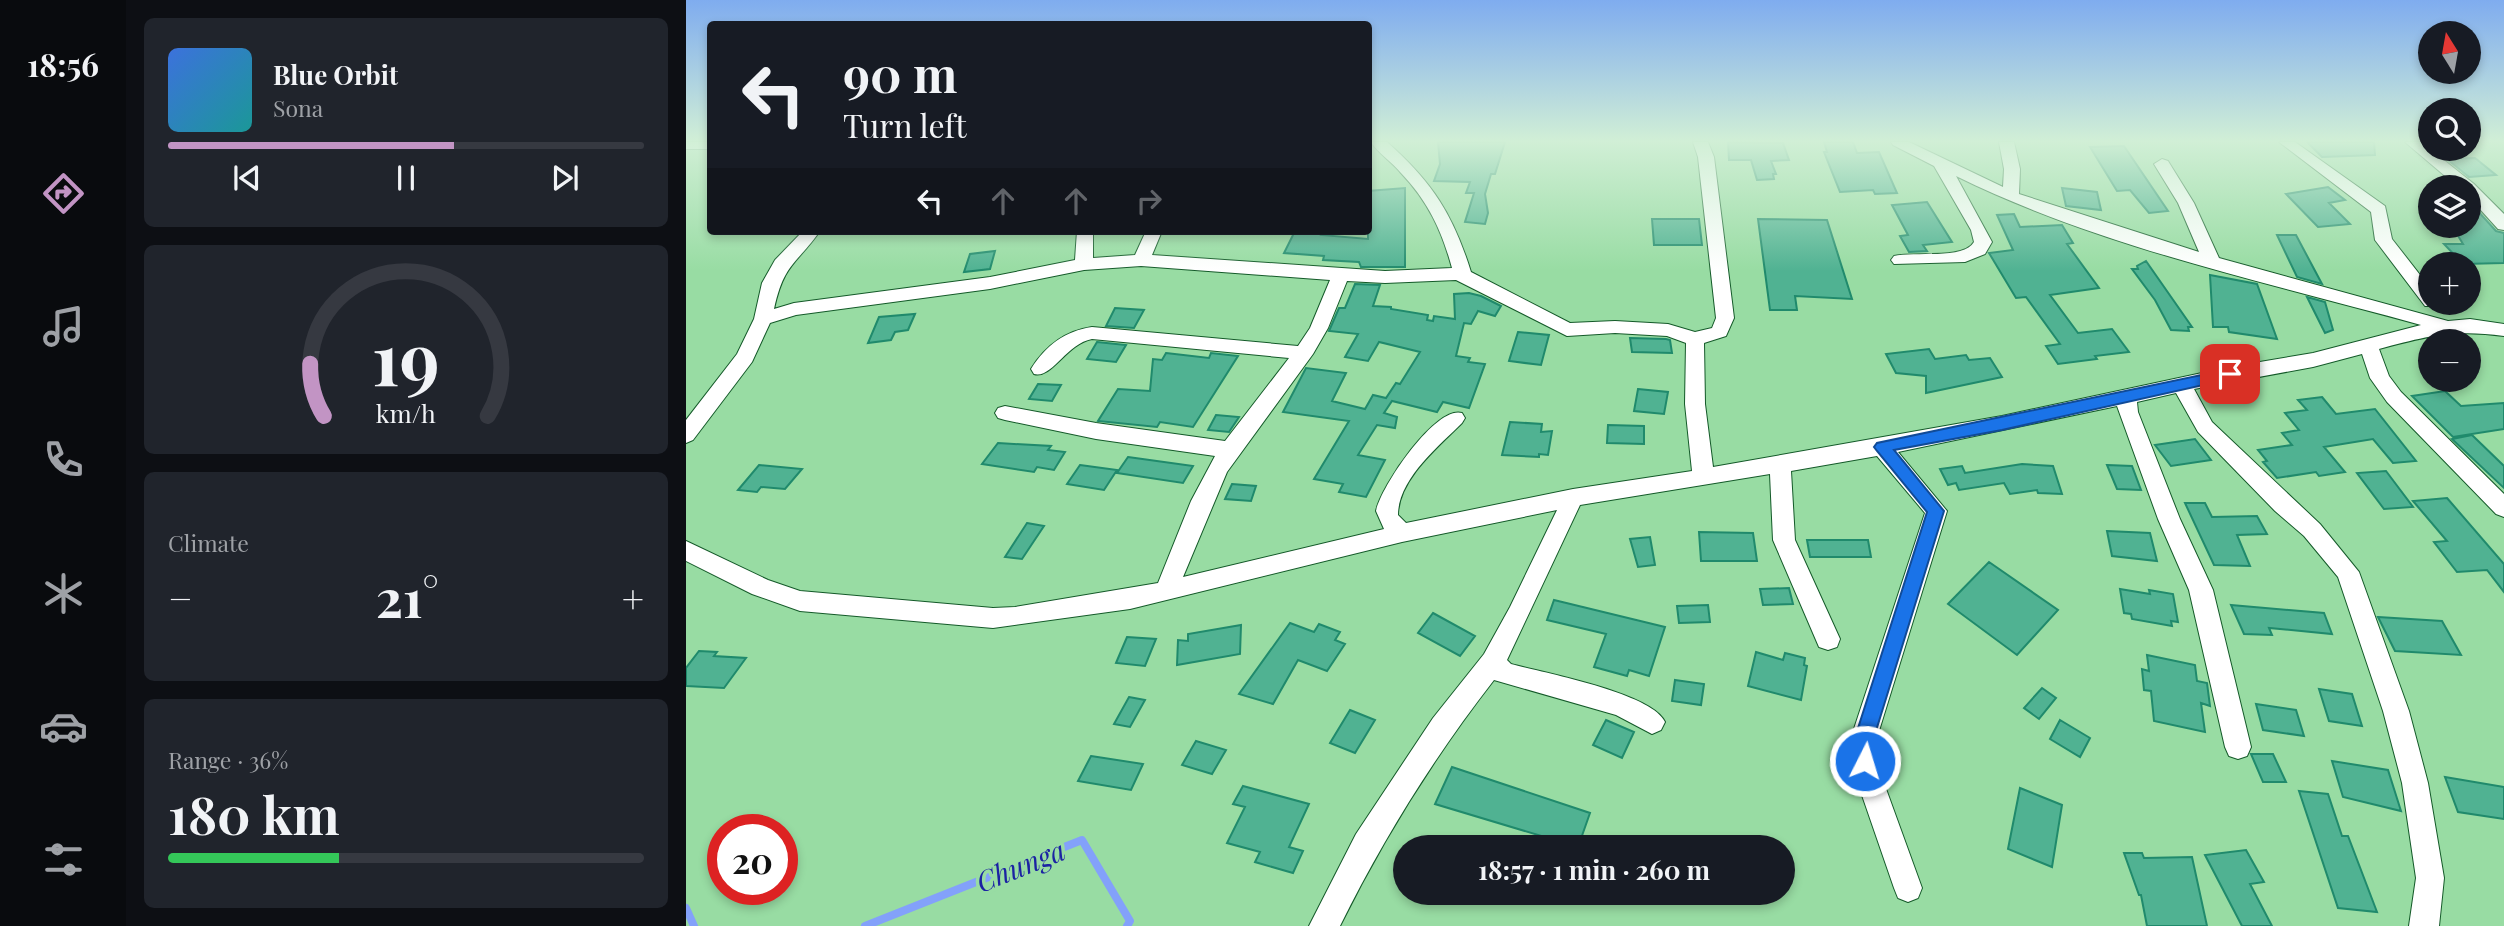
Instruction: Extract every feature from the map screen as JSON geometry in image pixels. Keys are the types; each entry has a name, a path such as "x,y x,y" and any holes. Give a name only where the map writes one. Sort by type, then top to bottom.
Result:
{"street":[{"path":"1420,185 1449,229 1463,276"},
{"path":"763,319 794,309 990,283 1084,264 1141,260 1341,275 1463,276 1494,289 1567,330 1615,327 1668,330 1695,338 1718,332 1725,318 1710,185"},
{"path":"1900,260 1965,257 1979,250 1983,242 1979,230 1953,185"},
{"path":"1987,185 2011,197 2150,244 2449,328"},
{"path":"2011,185 2011,197"},
{"path":"2175,185 2212,261"},
{"path":"2344,185 2379,211 2384,240 2418,285"},
{"path":"2481,199 2504,225"},
{"path":"686,435 745,357 763,319 771,283 781,264 808,235"},
{"path":"1084,264 1085,235"},
{"path":"1141,260 1152,235"},
{"path":"1166,591 1195,515 1216,471 1319,328 1341,275"},
{"path":"2440,315 2449,328"},
{"path":"686,550 777,594 835,606 895,607 993,618 1130,599 1402,533 1573,499 1882,447 2369,347 2435,328 2470,325 2504,330"},
{"path":"1041,369 1062,342 1077,335 1092,333 1303,353"},
{"path":"1695,338 1695,404 1703,476"},
{"path":"2369,347 2380,379 2394,397 2504,508"},
{"path":"2182,385 2205,427 2283,505 2312,530 2348,572 2396,711 2416,783 2430,878 2424,926"},
{"path":"2126,397 2128,412 2169,519 2201,590 2238,747"},
{"path":"1006,413 1096,431 1230,450"},
{"path":"1402,533 1389,520 1386,509 1391,495 1423,449 1455,418"},
{"path":"1882,447 1936,511 1861,747 1868,775 1908,888"},
{"path":"1780,464 1784,540 1828,639"},
{"path":"1324,926 1366,844 1442,727 1493,663 1520,614 1573,499"},
{"path":"1493,663 1504,673 1622,705 1653,722"}],"building":[{"path":"1469,185 1488,185 1485,194 1488,213 1485,224 1465,222 1474,193 1466,193"},
{"path":"1837,185 1894,185 1897,193 1875,194 1873,190 1840,192"},
{"path":"2113,185 2151,185 2168,211 2149,213 2130,190 2117,191"},
{"path":"2328,187 2345,200 2329,203 2350,224 2318,227 2286,194"},
{"path":"1405,188 1405,267 1361,267 1359,262 1323,260 1324,256 1284,253 1293,235 1368,239 1368,235 1372,235 1372,191"},
{"path":"2062,188 2097,192 2101,210 2066,206"},
{"path":"1927,202 1952,242 1923,245 1927,251 1909,252 1900,236 1908,235 1892,205"},
{"path":"2014,214 2020,227 2062,225 2073,243 2067,244 2099,288 2050,295 2078,333 2112,329 2129,352 2058,364 2046,346 2060,344 2026,297 2016,298 1989,253 2013,250 1997,215"},
{"path":"2481,214 2496,231 2504,233 2504,263 2481,264 2481,252 2452,252 2444,244 2463,244 2459,238 2481,238"},
{"path":"1652,219 1699,219 1702,245 1654,245"},
{"path":"1758,219 1827,220 1852,299 1795,296 1797,310 1770,310"},
{"path":"2277,235 2296,235 2322,284 2297,277"},
{"path":"995,251 990,269 964,272 970,254"},
{"path":"2146,261 2192,327 2188,327 2189,331 2171,330 2155,300 2132,269 2138,269 2137,266"},
{"path":"2210,275 2257,284 2277,339 2229,332 2228,327 2213,327"},
{"path":"1355,284 1380,285 1373,306 1428,315 1427,320 1433,321 1434,316 1455,319 1454,294 1469,293 1481,296 1501,306 1495,316 1478,311 1471,324 1464,323 1456,356 1470,358 1468,362 1485,364 1469,408 1443,402 1437,412 1392,401 1384,413 1397,417 1395,428 1377,425 1358,455 1385,460 1366,497 1339,492 1343,484 1314,479 1349,421 1283,412 1306,368 1346,373 1332,401 1365,409 1373,395 1386,398 1396,383 1400,384 1420,352 1379,342 1368,361 1345,357 1358,334 1329,331 1339,308 1345,308"},
{"path":"2307,297 2325,302 2333,330 2325,333"},
{"path":"1115,308 1144,310 1134,328 1106,326"},
{"path":"915,314 908,330 895,332 891,340 868,343 879,317"},
{"path":"1518,332 1549,335 1541,365 1509,361"},
{"path":"1630,338 1670,340 1672,353 1632,352"},
{"path":"1097,342 1126,345 1116,362 1087,359"},
{"path":"1929,349 1935,359 1966,355 1969,360 1990,358 2002,377 1926,393 1926,376 1896,373 1886,354"},
{"path":"1166,353 1209,358 1211,353 1238,356 1193,427 1160,422 1157,427 1098,421 1118,389 1150,391 1153,359 1162,360"},
{"path":"1038,384 1061,385 1052,401 1029,399"},
{"path":"1638,389 1668,392 1664,414 1634,411"},
{"path":"2446,392 2461,406 2504,403 2504,429 2453,437 2412,396"},
{"path":"2322,397 2336,414 2375,409 2416,461 2393,463 2373,439 2324,447 2345,472 2319,476 2316,472 2277,478 2263,462 2267,461 2258,450 2292,445 2282,433 2299,430 2285,413 2307,410 2298,400"},
{"path":"1216,415 1239,417 1229,432 1208,430"},
{"path":"1510,422 1542,424 1541,432 1552,431 1548,455 1502,455"},
{"path":"1608,425 1644,426 1644,444 1607,443"},
{"path":"2472,435 2504,466 2504,488 2452,439"},
{"path":"2195,439 2211,460 2171,466 2155,445"},
{"path":"998,443 1051,446 1048,450 1065,452 1054,470 1037,467 1034,472 982,464"},
{"path":"1128,457 1193,466 1183,483 1117,473"},
{"path":"2022,464 2053,466 2062,494 2038,493 2037,490 2010,494 2004,483 1959,490 1956,483 1948,485 1940,469 1962,466 1965,473"},
{"path":"759,465 802,469 785,489 761,487 757,492 738,490"},
{"path":"1080,465 1117,470 1104,490 1067,484"},
{"path":"2107,465 2132,466 2141,490 2117,489"},
{"path":"2386,471 2413,507 2384,509 2357,473"},
{"path":"1232,484 1256,486 1251,501 1225,499"},
{"path":"2447,498 2504,564 2504,592 2487,570 2457,572 2434,542 2447,541 2413,501"},
{"path":"2185,503 2205,503 2212,517 2257,516 2267,534 2237,535 2250,566 2214,565"},
{"path":"1027,523 1044,526 1022,559 1005,557"},
{"path":"2107,531 2150,533 2157,561 2112,556"},
{"path":"1699,532 1753,533 1757,561 1701,561"},
{"path":"1650,537 1655,565 1638,567 1630,539"},
{"path":"1807,540 1868,540 1871,557 1810,557"},
{"path":"1989,562 2058,610 2017,655 1948,604"},
{"path":"1789,588 1793,604 1763,605 1760,589"},
{"path":"2120,589 2150,594 2149,590 2173,594 2178,622 2171,621 2172,626 2132,619 2131,614 2124,613"},
{"path":"1554,600 1665,627 1649,676 1629,670 1627,676 1594,667 1606,634 1547,620"},
{"path":"1708,605 1710,622 1679,623 1677,606"},
{"path":"2231,605 2324,613 2332,634 2269,628 2272,635 2244,634"},
{"path":"1433,613 1475,636 1460,656 1418,633"},
{"path":"2378,617 2442,621 2461,655 2395,651"},
{"path":"1290,623 1314,632 1319,624 1340,632 1335,640 1345,644 1327,671 1298,660 1273,704 1239,694"},
{"path":"1241,625 1240,654 1177,665 1178,640 1188,641 1188,634"},
{"path":"1127,637 1156,639 1145,666 1116,663"},
{"path":"699,651 717,652 714,656 746,658 724,688 686,686 686,668"},
{"path":"1756,652 1783,660 1785,653 1805,658 1804,665 1807,666 1801,700 1748,686"},
{"path":"2147,655 2195,665 2197,681 2207,683 2210,706 2201,703 2205,732 2154,721 2151,691 2144,690 2142,669 2149,671"},
{"path":"1675,680 1704,684 1701,705 1672,701"},
{"path":"2042,688 2056,698 2039,719 2024,708"},
{"path":"2319,689 2352,694 2362,726 2329,721"},
{"path":"1129,697 1145,700 1130,727 1114,724"},
{"path":"2256,704 2296,710 2304,736 2263,730"},
{"path":"1350,710 1375,720 1355,753 1330,743"},
{"path":"1606,720 1634,732 1622,758 1593,745"},
{"path":"2060,720 2090,738 2080,757 2050,739"},
{"path":"1196,741 1226,750 1212,774 1182,765"},
{"path":"2251,754 2273,754 2286,782 2263,782"},
{"path":"1091,756 1143,764 1131,790 1078,781"},
{"path":"2332,761 2388,770 2401,811 2343,797"},
{"path":"1452,767 1590,813 1582,835 1538,835 1435,804"},
{"path":"2445,777 2504,787 2504,819 2458,812"},
{"path":"1243,786 1309,804 1289,847 1303,851 1293,873 1255,862 1260,852 1227,843 1245,807 1233,804"},
{"path":"2020,788 2062,805 2052,867 2008,849"},
{"path":"2299,791 2328,794 2342,836 2348,836 2377,912 2338,908"},
{"path":"2246,850 2264,882 2250,884 2272,926 2242,926 2205,855"},
{"path":"2124,853 2142,853 2144,858 2192,857 2207,926 2147,926 2141,895"}],"waterway":[{"name":"Chunga","path":"865,926 1082,840 1130,921 1127,926"},
{"name":"Chunga","path":"686,908 694,926"}],"route":[{"path":"1865,761 1861,747 1936,511 1882,447 2002,424 2230,374"}]}
